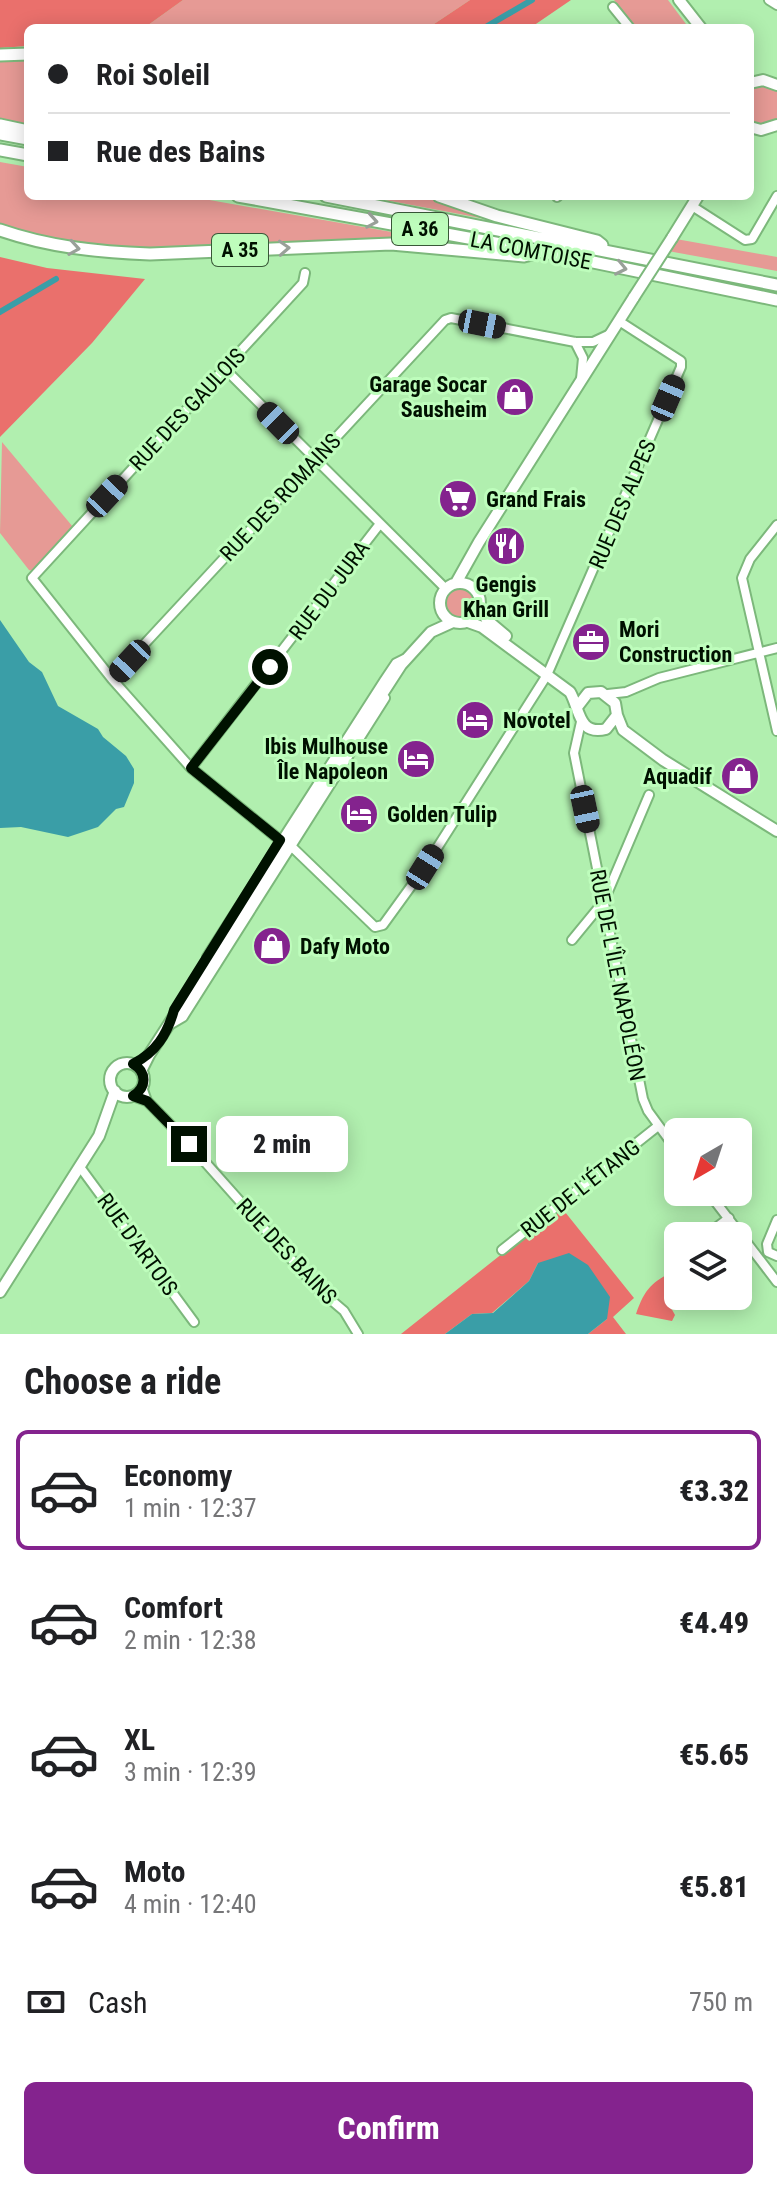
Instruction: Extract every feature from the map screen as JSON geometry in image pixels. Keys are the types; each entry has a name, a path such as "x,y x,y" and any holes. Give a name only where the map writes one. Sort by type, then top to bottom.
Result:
{"highway":[{"path":"0,55 24,54"},
{"path":"0,125 24,130"},
{"path":"0,134 24,138"},
{"path":"0,152 24,155"},
{"name":"LA COMTOISE","path":"260,200 545,252 777,300"},
{"name":"LA COMTOISE","path":"347,200 777,285"},
{"path":"451,200 497,216 597,241 609,251"},
{"name":"A 35","path":"0,230 48,244 117,253 391,244 524,256 545,252"}],"main road":[{"path":"671,0 690,24"},
{"path":"679,0 698,24"},
{"path":"754,80 770,81 777,85"},
{"path":"754,129 777,125"},
{"path":"137,1068 171,1024 385,689 431,632 441,611 440,599 469,563 479,542 696,200"},
{"path":"468,622 480,608 480,597 474,588 469,563"},
{"path":"451,586 474,588"},
{"path":"480,608 494,626 570,692 586,726 623,730 696,782 777,831"},
{"path":"441,611 453,622"},
{"path":"431,632 453,622 468,622 482,627 573,688 608,694 623,730"},
{"path":"578,706 588,693"},
{"path":"606,729 617,712"},
{"path":"123,1094 111,1082 114,1070 124,1064 137,1068"},
{"path":"0,1292 99,1136 111,1107 123,1094 142,1087 137,1068"}],"street":[{"path":"769,0 777,5"},
{"path":"613,7 627,24"},
{"path":"692,206 745,240 752,239 777,196"},
{"name":"RUE DES GAULOIS","path":"112,679 32,578 303,283 305,273"},
{"name":"RUE DES ROMAINS","path":"112,679 436,329 451,318 577,342"},
{"name":"RUE DES ALPES","path":"548,672 681,367 681,361 619,321"},
{"path":"577,342 593,342 611,333"},
{"path":"577,342 598,354"},
{"path":"577,342 583,358 581,380"},
{"path":"224,368 379,525 451,586"},
{"name":"RUE DU JURA","path":"191,768 379,525"},
{"path":"777,525 747,563 742,578 777,731"},
{"path":"608,694 626,692 659,678 777,648"},
{"path":"171,1024 174,1010 280,840 396,663 407,658"},
{"path":"291,846 375,927 383,925 425,867 548,672"},
{"path":"112,679 191,768 280,840"},
{"path":"171,1024 183,1017 380,707 385,689"},
{"path":"617,712 626,692"},
{"name":"RUE DE L'ÎLE NAPOLÉON","path":"586,726 576,741 574,753 643,1099 664,1134"},
{"path":"572,940 604,901 649,795"},
{"name":"RUE DES BAINS","path":"142,1087 147,1101 317,1288 344,1311 358,1334"},
{"name":"RUE DES BAINS","path":"123,1094 147,1101"},
{"name":"RUE DE L'ÉTANG","path":"502,1250 658,1126"},
{"name":"RUE D'ARTOIS","path":"80,1167 194,1322"},
{"path":"719,1206 777,1282"},
{"path":"724,1222 729,1218"},
{"path":"766,1269 777,1258 768,1252 767,1244 777,1220"}],"shaded area":[{"path":"0,0 183,0 150,24 24,24 24,46 0,48"},
{"path":"183,0 470,0 434,24 150,24"},
{"path":"470,0 571,0 536,24 434,24"},
{"path":"614,0 668,0 686,24 634,24"},
{"path":"24,59 24,126 0,120 0,60"},
{"path":"761,84 777,91 777,119 771,123 754,123 754,87"},
{"path":"0,162 24,166 24,200 210,200 477,247 150,251 79,247 0,227"},
{"path":"385,200 437,200 491,220"},
{"path":"676,239 777,257 777,271 668,251"},
{"path":"0,257 47,268 145,279 92,343 0,437"},
{"path":"2,442 73,527 33,571 0,533"},
{"path":"460,588 471,593 476,604 471,615 460,620 449,615 444,604 449,593"},
{"path":"561,1207 634,1298 613,1317 626,1334 588,1334 607,1319 538,1263 529,1281 492,1313 472,1314 445,1334 401,1334"},
{"path":"664,1276 664,1310 672,1310 675,1315 672,1321 636,1314 650,1287"}],"water":[{"path":"0,620 29,662 42,672 58,706 98,729 126,756 134,769 134,783 124,807 116,809 98,827 68,837 21,827 0,828"},
{"path":"569,1253 588,1265 610,1297 607,1319 588,1334 445,1334 472,1314 493,1313 529,1281 538,1263"}],"waterway":[{"path":"491,24 532,0"},
{"path":"0,312 56,279"}],"place":[{"name":"Garage Socar Sausheim","path":"515,397"},
{"name":"Grand Frais","path":"458,499"},
{"name":"Gengis Khan Grill","path":"506,546"},
{"name":"Mori Construction","path":"591,642"},
{"name":"Novotel","path":"475,720"},
{"name":"Ibis Mulhouse Île Napoleon","path":"416,759"},
{"name":"Aquadif","path":"740,776"},
{"name":"Golden Tulip","path":"359,814"},
{"name":"Dafy Moto","path":"272,946"}],"route":[{"path":"189,1144 147,1101 133,1096 144,1084 144,1078 133,1064 149,1055 171,1024 174,1010 280,840 191,768 270,667"}]}
